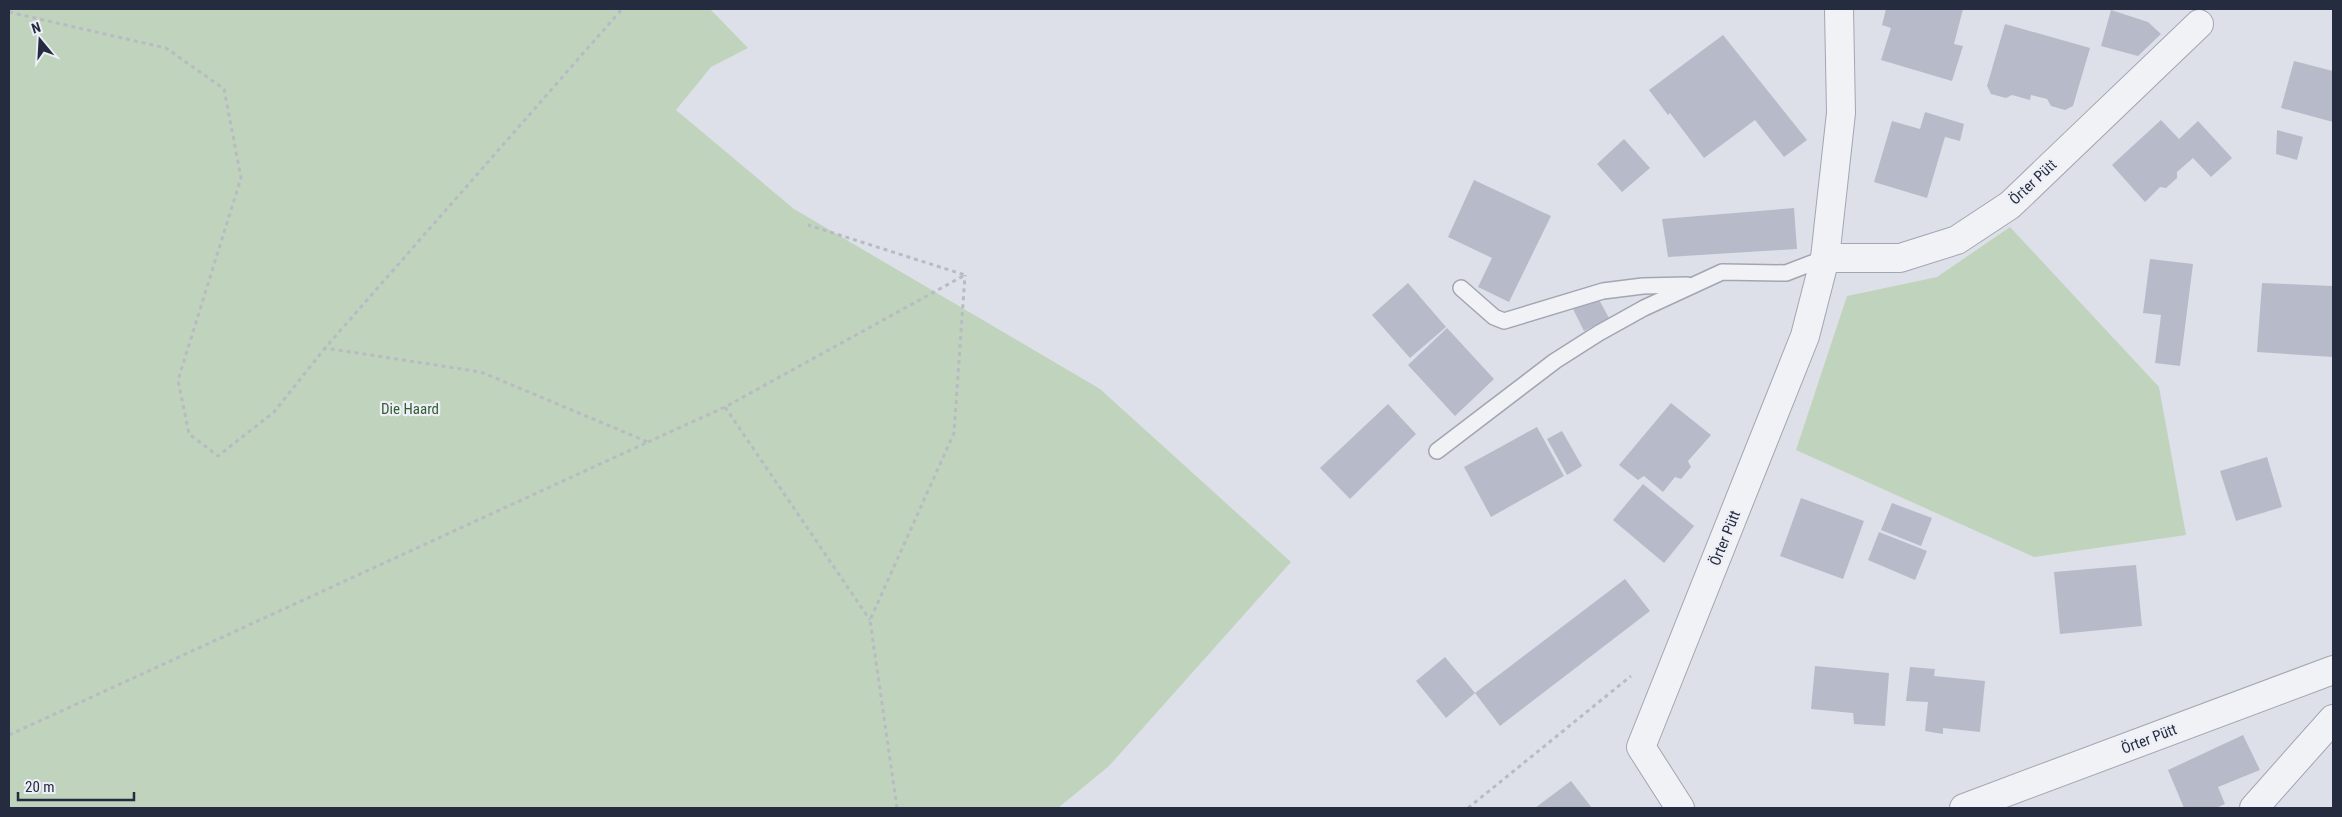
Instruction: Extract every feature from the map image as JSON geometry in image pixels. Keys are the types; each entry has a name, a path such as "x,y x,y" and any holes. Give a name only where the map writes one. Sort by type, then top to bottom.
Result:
{"street":[{"name":"Örter Pütt","path":"1680,808 1641,747 1805,336 1825,258 1841,113 1839,9"},
{"name":"Örter Pütt","path":"1825,258 1900,258 1957,240 2010,205 2199,24"},
{"name":"Örter Pütt","path":"1964,808 2333,670"},
{"path":"2254,808 2333,718"}],"lane":[{"path":"1438,452 1556,361 1644,308 1722,272 1786,274 1825,258"},
{"path":"1460,288 1494,317 1504,321 1603,291 1643,286 1691,285"}],"path":[{"path":"9,12 166,48 224,89 241,178 178,380 189,434 218,456 274,412 325,348 622,9"},
{"path":"808,225 965,275"},
{"path":"9,730 11,734 725,407 965,275"},
{"path":"870,620 954,433 965,275"},
{"path":"325,348 482,372 648,442"},
{"path":"725,407 870,620 897,808"},
{"path":"1468,808 1636,672"}],"green space":[{"name":"Die Haard","path":"9,9 710,9 748,48 711,67 676,110 794,209 1100,389 1291,562 1109,766 1058,808 9,808"},
{"path":"2010,227 2159,387 2186,535 2034,557 1796,450 1847,296 1937,277"}],"building":[{"path":"1886,9 1963,9 1954,44 1963,46 1952,81 1881,60 1891,28 1882,25"},
{"path":"2111,10 2148,22 2161,34 2138,56 2101,46"},
{"path":"2005,24 2090,48 2073,106 2065,110 2051,106 2047,99 2031,95 2030,100 2012,95 2006,98 1991,94 1987,86"},
{"path":"1723,35 1807,140 1784,157 1755,120 1704,158 1670,113 1668,115 1649,90"},
{"path":"2294,61 2333,71 2333,122 2281,108"},
{"path":"1925,112 1964,124 1960,141 1945,137 1927,198 1874,182 1892,121 1920,129"},
{"path":"2161,120 2179,139 2198,121 2232,158 2211,177 2193,158 2177,172 2177,178 2166,188 2160,187 2145,202 2112,165"},
{"path":"2277,130 2303,137 2297,160 2276,154"},
{"path":"1624,139 1650,168 1622,192 1597,164"},
{"path":"1474,180 1551,216 1509,302 1478,287 1492,258 1448,237"},
{"path":"1794,208 1797,249 1668,257 1662,219"},
{"path":"2150,259 2193,264 2180,366 2155,363 2161,315 2143,313"},
{"path":"1408,283 1446,327 1410,358 1372,315"},
{"path":"2262,283 2333,286 2333,357 2257,352"},
{"path":"1597,296 1609,318 1584,331 1573,309"},
{"path":"1447,328 1494,379 1455,416 1408,365"},
{"path":"1671,403 1711,435 1688,461 1691,467 1681,479 1675,477 1663,492 1644,476 1638,480 1619,465"},
{"path":"1388,404 1416,434 1350,499 1320,468"},
{"path":"1537,427 1564,476 1491,517 1464,467"},
{"path":"1562,431 1582,466 1567,475 1547,439"},
{"path":"2267,457 2282,507 2236,521 2220,471"},
{"path":"1643,484 1694,526 1664,563 1613,520"},
{"path":"1801,498 1864,521 1843,579 1780,556"},
{"path":"1892,503 1932,518 1921,546 1881,530"},
{"path":"1879,532 1927,551 1915,580 1868,560"},
{"path":"2136,565 2142,626 2060,634 2054,572"},
{"path":"1625,579 1650,611 1500,726 1475,693"},
{"path":"1445,657 1475,693 1446,718 1416,681"},
{"path":"1815,666 1889,673 1885,726 1854,724 1853,713 1811,709"},
{"path":"1910,667 1935,669 1934,676 1985,681 1980,732 1943,728 1943,734 1925,731 1928,702 1906,701"},
{"path":"2243,735 2260,770 2218,787 2225,804 2216,808 2184,808 2168,770"},
{"path":"1571,781 1592,808 1535,808"}]}
